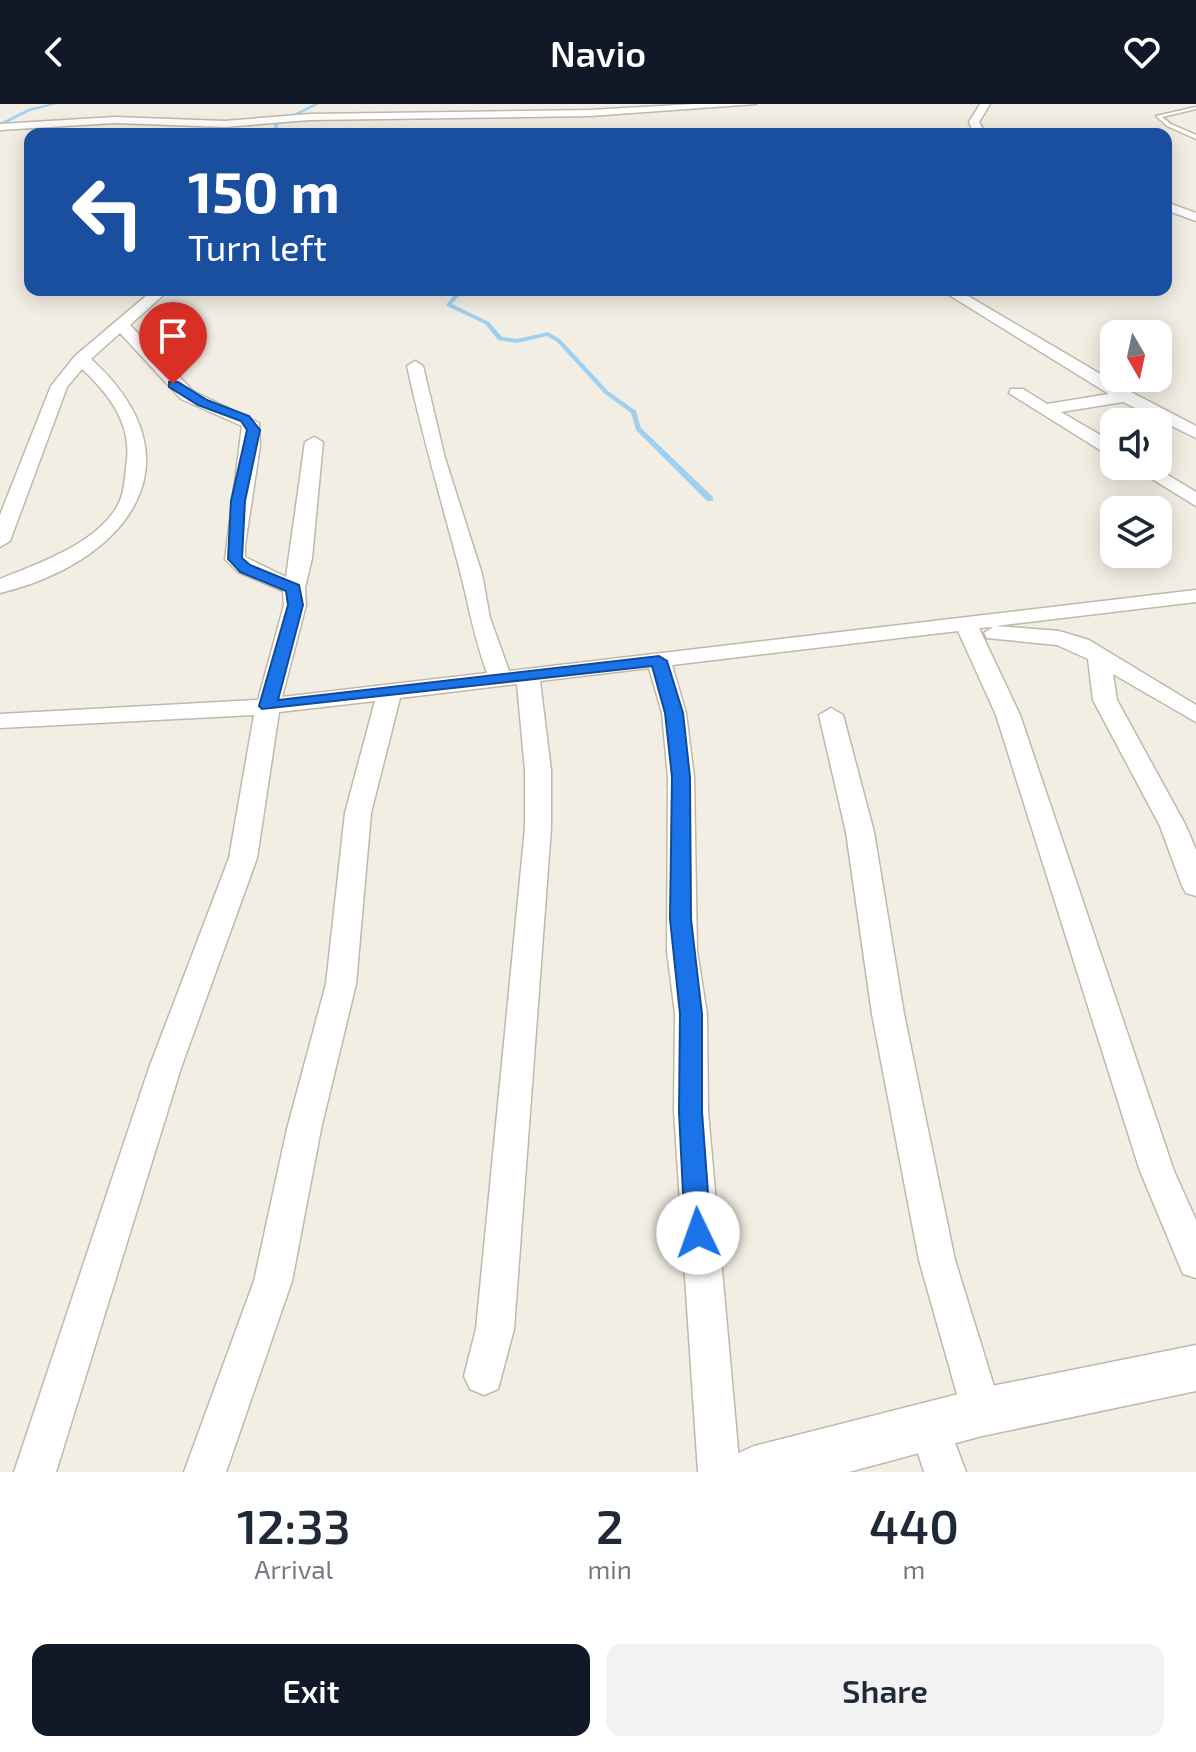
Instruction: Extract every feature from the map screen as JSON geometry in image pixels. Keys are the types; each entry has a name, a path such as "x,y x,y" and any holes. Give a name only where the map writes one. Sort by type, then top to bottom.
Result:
{"street":[{"path":"94,121 113,104"},
{"path":"325,117 343,104"},
{"path":"456,116 462,104"},
{"path":"0,127 94,121 225,124 325,117 456,116 592,108 751,104"},
{"path":"977,128 974,122 985,104"},
{"path":"261,128 263,121"},
{"path":"1172,208 1196,217"},
{"path":"0,541 59,386 81,359 155,296"},
{"path":"958,296 1125,396 1196,433"},
{"path":"121,325 187,395 250,423 253,438 238,501 235,559 245,568 294,588"},
{"path":"0,587 52,566 108,527 129,503 138,454 135,434 122,399 81,359"},
{"path":"415,366 436,458 471,574 479,618 514,677 538,770 538,828 530,891 528,963 495,1329 484,1376"},
{"path":"1017,393 1100,442"},
{"path":"1047,409 1125,396"},
{"path":"35,1472 165,1068 243,858 268,706 295,605 294,588 302,558 314,442"},
{"path":"1163,480 1196,500"},
{"path":"0,721 229,711 390,690 969,629 1196,596"},
{"path":"969,629 1059,638 1081,645 1196,715"},
{"path":"969,629 1008,715 1157,1171 1196,1262"},
{"path":"1099,658 1105,700 1173,826 1196,886"},
{"path":"659,661 674,713 681,777 678,857 682,951 691,1014 691,1112 719,1472"},
{"path":"205,1472 273,1281 304,1129 341,984 358,813 390,690"},
{"path":"831,715 860,832 888,1014 937,1260 982,1412"},
{"path":"754,1472 982,1412 1196,1368"},
{"path":"929,1425 945,1472"}],"lane":[{"path":"1196,108 1158,116 1169,125 1196,137"}],"waterway":[{"path":"0,125 29,110 54,104"},
{"path":"276,128 276,124 317,104"},
{"path":"456,296 449,305 487,323 500,339 517,341 548,334 559,341 606,392 634,412 638,429 710,499"}],"route":[{"path":"173,384 202,403 245,418 254,430 238,501 235,559 245,568 294,588 295,605 268,706 412,687 659,661 674,713 681,777 678,857 682,951 691,1014 691,1112 698,1233"}]}
